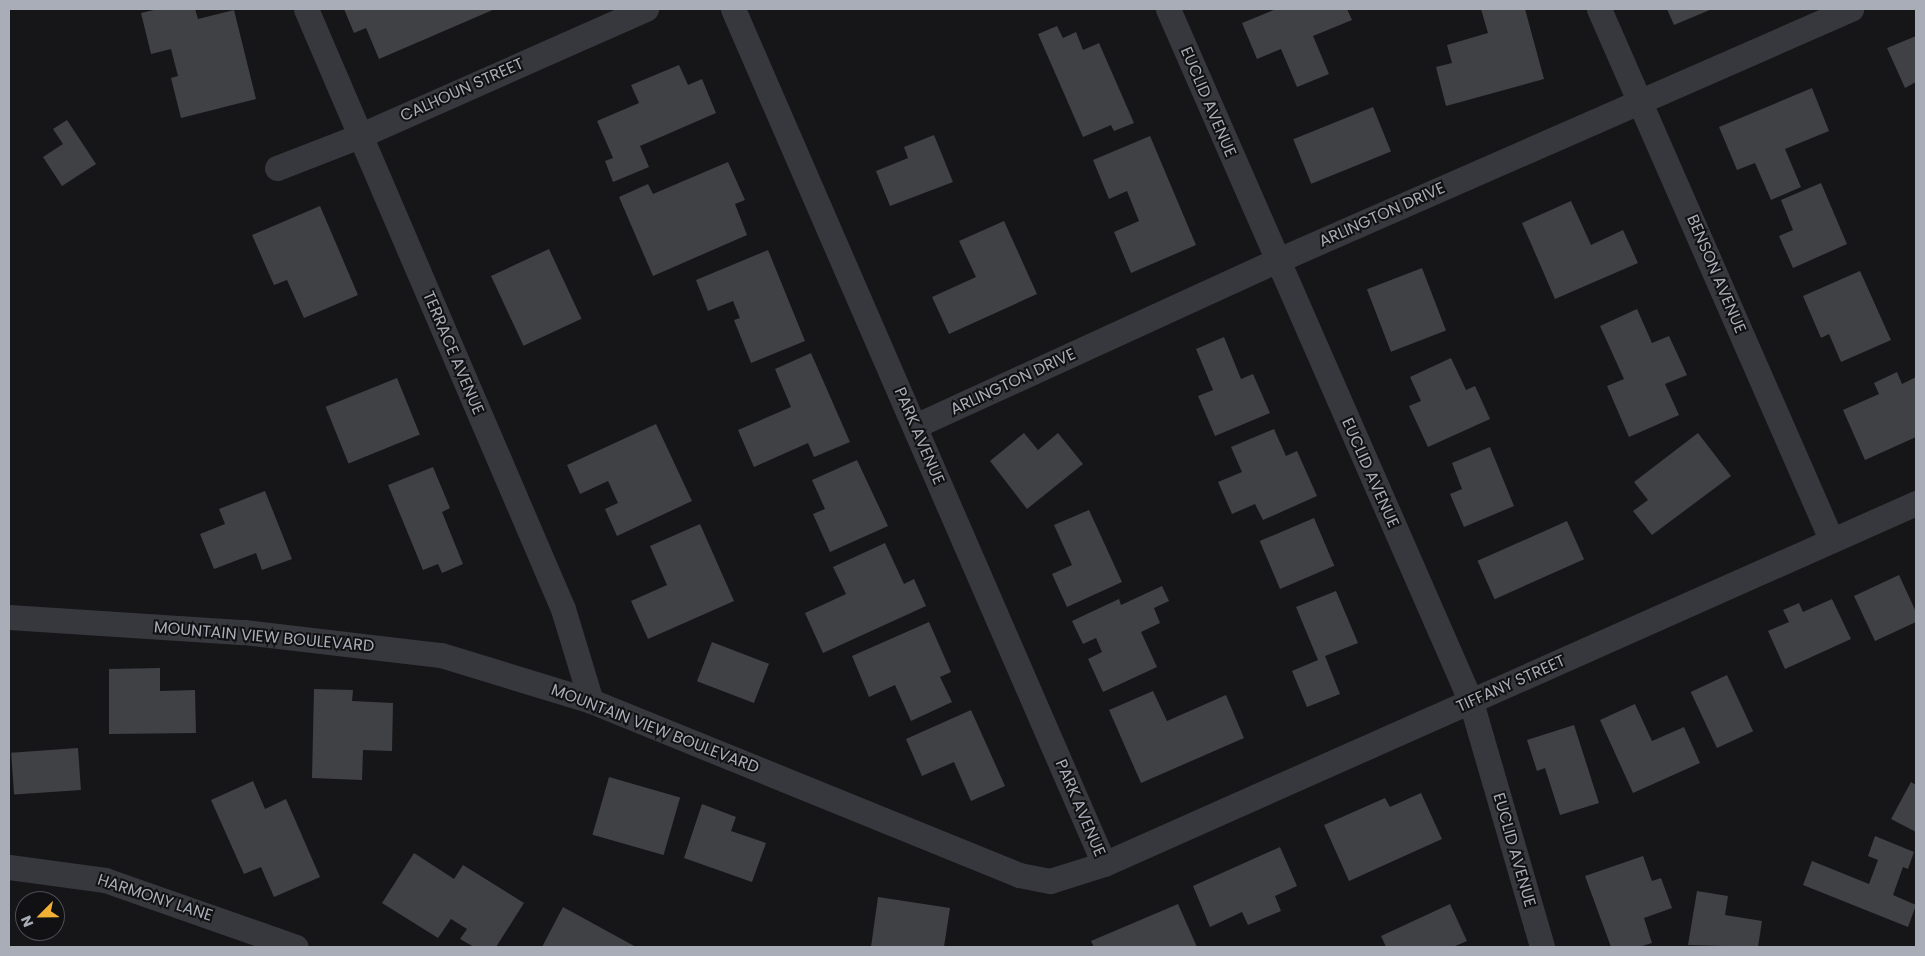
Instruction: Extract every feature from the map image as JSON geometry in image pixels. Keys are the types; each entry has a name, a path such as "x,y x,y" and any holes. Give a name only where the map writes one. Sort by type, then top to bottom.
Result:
{"street":[{"name":"TERRACE AVENUE","path":"306,9 563,609 591,701"},
{"name":"CALHOUN STREET","path":"277,168 359,136 646,9"},
{"name":"PARK AVENUE","path":"733,9 1104,864"},
{"name":"EUCLID AVENUE","path":"1168,9 1276,261 1471,702 1542,947"},
{"name":"BENSON AVENUE","path":"1599,9 1831,539"},
{"name":"ARLINGTON DRIVE","path":"914,426 1276,261 1851,9"},
{"name":"TIFFANY STREET","path":"1104,864 1471,702 1831,539 1916,503"},
{"name":"MOUNTAIN VIEW BOULEVARD","path":"9,617 244,632 441,655 591,701 1019,875 1050,881 1104,864"},
{"name":"HARMONY LANE","path":"9,867 105,880 296,947"}],"building":[{"path":"158,9 195,9 198,19 234,10 256,99 181,118 171,78 178,76 171,49 151,54 141,13"},
{"path":"344,9 495,9 379,59 366,28 354,33"},
{"path":"1276,9 1347,9 1352,20 1313,36 1329,74 1297,87 1281,49 1257,59 1242,23"},
{"path":"1481,9 1525,9 1544,79 1446,106 1436,67 1452,63 1447,45 1488,33"},
{"path":"1667,9 1712,9 1674,25"},
{"path":"1057,26 1063,38 1076,32 1083,50 1099,43 1134,123 1114,131 1111,125 1083,137 1038,34"},
{"path":"1916,36 1916,82 1905,88 1887,48"},
{"path":"679,65 688,85 702,79 716,113 640,146 649,167 613,182 605,161 613,158 597,121 639,103 631,85"},
{"path":"1812,88 1829,131 1785,149 1801,187 1771,200 1755,163 1737,170 1719,127"},
{"path":"1373,107 1391,152 1311,184 1293,139"},
{"path":"67,120 96,164 62,186 43,157 63,144 53,129"},
{"path":"934,135 953,182 890,206 876,171 908,158 904,147"},
{"path":"1150,136 1196,245 1131,273 1114,232 1139,221 1127,191 1109,199 1093,160"},
{"path":"728,162 745,200 735,204 747,235 653,276 619,197 648,184 653,194"},
{"path":"1821,183 1847,244 1793,268 1779,236 1793,230 1781,200"},
{"path":"1571,201 1591,245 1623,230 1638,263 1555,299 1522,223"},
{"path":"320,206 358,295 304,318 287,280 274,285 252,235"},
{"path":"1004,221 1037,294 949,334 932,297 976,277 959,241"},
{"path":"549,249 582,319 524,346 491,276"},
{"path":"768,250 805,341 751,363 734,320 740,318 733,301 708,311 696,280"},
{"path":"1422,268 1446,331 1391,352 1367,289"},
{"path":"1860,271 1891,340 1841,362 1829,334 1821,338 1803,296"},
{"path":"1637,309 1652,343 1669,336 1687,375 1665,384 1679,415 1629,437 1607,386 1624,379 1600,326"},
{"path":"1224,337 1241,379 1253,374 1270,413 1215,436 1198,396 1213,390 1196,349"},
{"path":"811,353 850,442 814,457 808,443 754,467 738,430 791,407 775,369"},
{"path":"1451,358 1466,390 1475,386 1490,419 1428,447 1409,406 1421,401 1410,377"},
{"path":"1897,372 1902,384 1916,377 1916,437 1865,460 1843,410 1879,394 1874,383"},
{"path":"397,378 420,435 348,463 326,407"},
{"path":"656,424 692,501 617,536 605,509 618,503 608,481 580,494 567,465"},
{"path":"1274,429 1286,456 1297,451 1317,496 1263,520 1255,504 1232,514 1218,482 1242,472 1231,447"},
{"path":"1024,433 1038,450 1058,433 1083,464 1027,509 990,461"},
{"path":"1698,433 1731,476 1652,535 1633,511 1648,500 1634,482"},
{"path":"1490,447 1514,506 1464,527 1450,494 1462,489 1452,463"},
{"path":"857,460 888,526 830,552 813,514 825,509 812,480"},
{"path":"433,467 450,508 442,512 463,564 442,573 438,564 423,570 388,485"},
{"path":"265,491 292,559 262,570 256,553 214,569 200,534 225,524 219,509"},
{"path":"1089,510 1122,582 1067,607 1052,574 1072,565 1054,525"},
{"path":"1314,518 1334,566 1280,589 1260,541"},
{"path":"1567,521 1584,559 1495,599 1477,561"},
{"path":"700,524 734,601 648,639 631,601 667,585 650,546"},
{"path":"885,543 904,584 914,579 926,606 823,653 805,613 846,594 833,567"},
{"path":"1899,575 1916,612 1916,622 1875,641 1854,596"},
{"path":"1162,586 1169,601 1154,608 1160,623 1141,632 1157,667 1103,692 1088,659 1102,652 1096,638 1083,644 1072,621 1119,599 1121,605"},
{"path":"1336,591 1358,643 1325,656 1340,694 1307,707 1292,671 1318,660 1296,607"},
{"path":"1832,599 1851,639 1785,669 1768,631 1789,622 1783,610 1799,603 1803,612"},
{"path":"929,622 951,672 940,677 952,702 911,721 895,685 869,697 852,656"},
{"path":"712,642 769,664 754,703 697,681"},
{"path":"160,668 160,691 195,690 196,733 109,734 109,669"},
{"path":"1727,675 1753,731 1717,748 1691,692"},
{"path":"314,689 353,690 352,701 393,703 392,751 363,750 362,780 312,778"},
{"path":"1153,691 1167,721 1226,695 1244,738 1141,783 1109,710"},
{"path":"1635,704 1652,741 1684,727 1700,763 1633,793 1600,720"},
{"path":"971,710 1005,786 971,801 954,762 922,776 906,739"},
{"path":"1574,725 1599,803 1560,815 1545,768 1537,771 1527,740"},
{"path":"78,748 81,790 14,795 11,753"},
{"path":"609,777 680,797 664,855 592,835"},
{"path":"253,781 265,809 286,799 320,877 274,897 261,867 244,874 211,800"},
{"path":"1911,782 1916,785 1916,832 1891,819"},
{"path":"1421,793 1442,839 1349,881 1324,825 1385,798 1390,807"},
{"path":"702,804 736,817 731,831 766,843 752,882 684,858"},
{"path":"1875,836 1914,852 1908,869 1903,867 1893,895 1916,905 1908,927 1803,885 1812,861 1869,884 1878,860 1868,856"},
{"path":"1280,847 1297,886 1275,896 1281,911 1248,925 1242,912 1210,927 1193,886"},
{"path":"414,853 454,879 463,865 524,903 496,947 474,947 460,939 467,929 451,919 438,938 382,903"},
{"path":"1643,856 1652,881 1661,878 1672,908 1644,918 1652,943 1639,947 1611,947 1585,876"},
{"path":"1697,891 1728,896 1725,915 1762,921 1758,947 1688,945"},
{"path":"878,897 950,908 944,947 871,947"},
{"path":"1178,904 1197,947 1094,947 1091,941"},
{"path":"1450,904 1467,941 1453,947 1386,947 1381,936"},
{"path":"563,907 636,947 542,947"}]}
